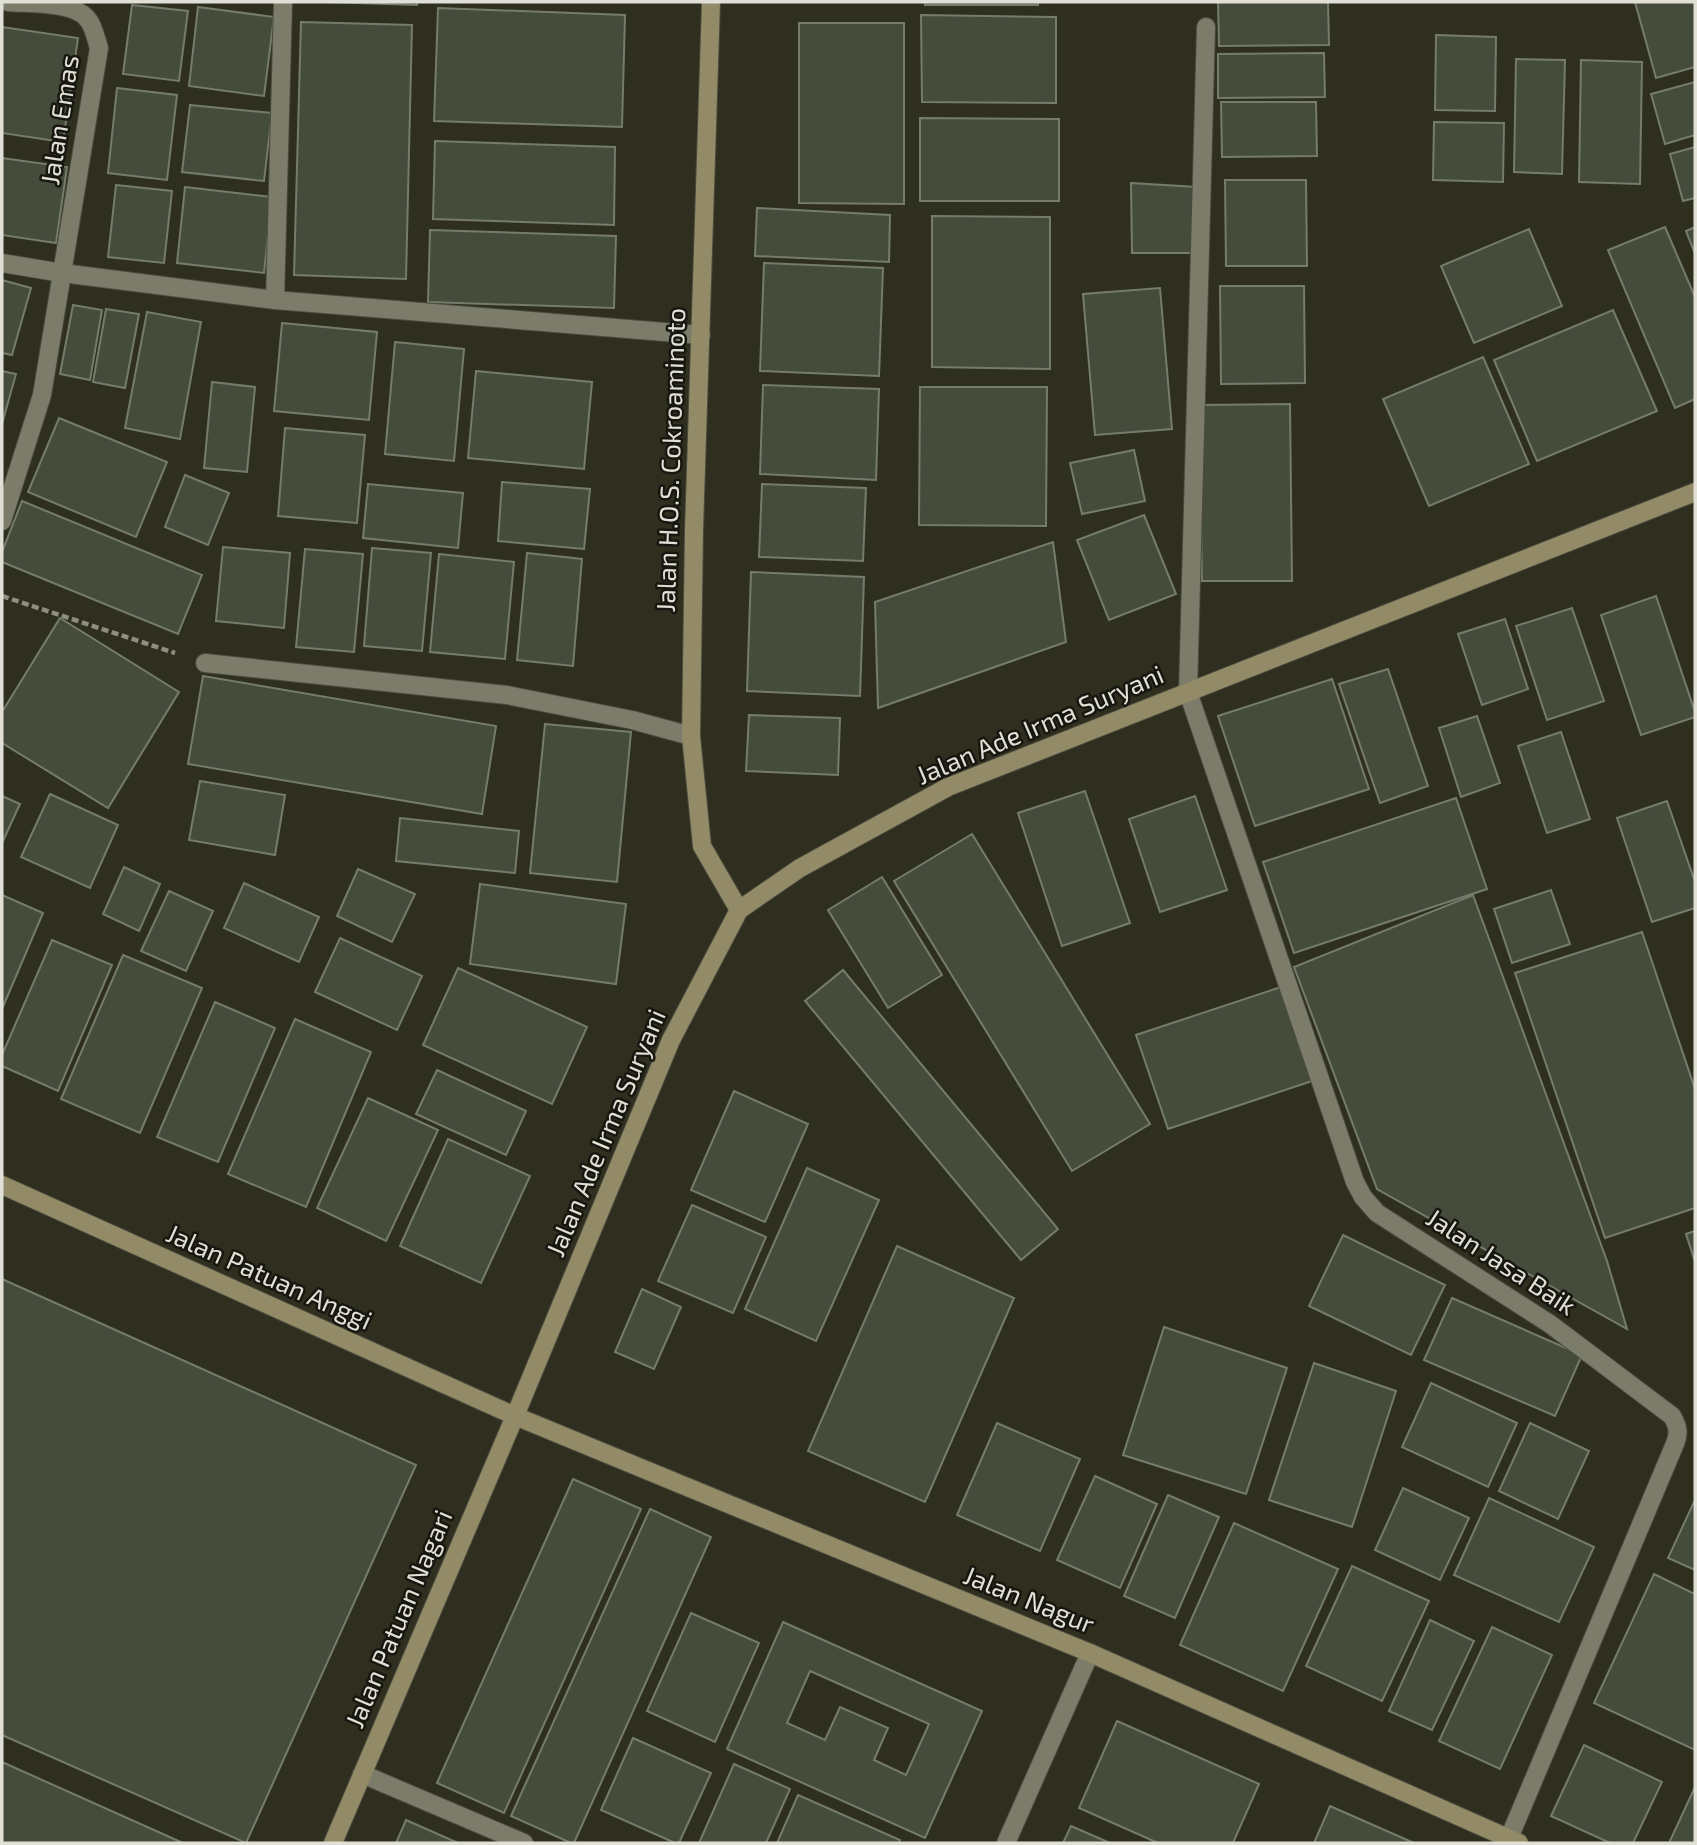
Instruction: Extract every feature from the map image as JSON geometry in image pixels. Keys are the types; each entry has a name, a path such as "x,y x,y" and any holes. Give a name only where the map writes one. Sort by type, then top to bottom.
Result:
{"street":[{"name":"Jalan Emas","path":"8,2 78,10 88,19 99,48 62,273"},
{"path":"275,300 283,2"},
{"name":"Jalan H.O.S. Cokroaminoto","path":"711,2 694,530 691,736 702,845 739,910"},
{"path":"1188,692 1206,27"},
{"path":"2,263 275,300 701,335"},
{"path":"2,521 42,395 62,273"},
{"name":"Jalan Ade Irma Suryani","path":"515,1416 671,1040 739,910 800,868 948,787 1695,492"},
{"path":"205,663 507,695 632,720 691,736"},
{"name":"Jalan Jasa Baik","path":"1188,692 1354,1182 1363,1198 1377,1213 1562,1332 1672,1416 1678,1426 1674,1446 1511,1842"},
{"name":"Jalan Patuan Anggi","path":"2,1185 515,1416"},
{"name":"Jalan Nagur","path":"515,1416 1090,1653 1511,1842"},
{"name":"Jalan Patuan Nagari","path":"332,1843 515,1416"},
{"path":"1006,1843 1090,1653"},
{"path":"362,1774 524,1843"}],"path":[{"path":"2,596 205,663"}],"building":[{"path":"324,2 417,2 417,5"},
{"path":"925,2 1038,2 1038,5 925,5"},
{"path":"1218,2 1328,2 1329,45 1219,46"},
{"path":"1635,2 1695,2 1695,67 1656,78"},
{"path":"132,5 188,11 179,81 123,74"},
{"path":"198,7 274,17 264,96 189,86"},
{"path":"438,8 625,15 622,127 434,121"},
{"path":"921,15 1056,17 1056,103 922,102"},
{"path":"301,22 412,25 406,279 294,275"},
{"path":"799,23 904,23 904,204 799,203"},
{"path":"2,27 78,38 63,142 2,133"},
{"path":"1436,35 1496,37 1495,111 1435,110"},
{"path":"1324,53 1325,97 1218,98 1218,54"},
{"path":"1516,59 1565,60 1562,174 1514,172"},
{"path":"1581,60 1642,62 1640,184 1579,182"},
{"path":"1695,82 1695,135 1665,144 1651,94"},
{"path":"117,88 177,95 167,180 108,173"},
{"path":"1221,102 1316,102 1317,156 1222,157"},
{"path":"190,105 272,113 264,181 182,172"},
{"path":"920,118 1059,119 1059,201 920,201"},
{"path":"1434,122 1504,123 1503,182 1433,180"},
{"path":"435,141 615,147 614,225 433,219"},
{"path":"1695,147 1695,198 1683,201 1670,154"},
{"path":"2,158 67,167 56,243 2,235"},
{"path":"1225,180 1306,180 1307,266 1226,266"},
{"path":"1131,183 1197,187 1194,253 1132,253"},
{"path":"116,185 172,191 164,263 108,257"},
{"path":"185,187 272,197 264,273 177,263"},
{"path":"757,208 890,215 889,262 755,256"},
{"path":"932,216 1050,217 1050,369 932,367"},
{"path":"1665,227 1695,297 1695,399 1675,408 1608,250"},
{"path":"1695,227 1695,254 1686,231"},
{"path":"1529,229 1562,306 1474,343 1441,266"},
{"path":"430,230 616,236 614,308 428,302"},
{"path":"764,263 883,268 879,376 760,371"},
{"path":"2,280 31,288 12,355 2,353"},
{"path":"1220,286 1304,286 1305,383 1221,384"},
{"path":"1160,288 1172,429 1095,435 1083,294"},
{"path":"73,305 102,310 90,380 60,374"},
{"path":"106,309 139,314 125,388 93,382"},
{"path":"1613,310 1657,411 1537,461 1494,360"},
{"path":"147,312 201,322 180,439 125,428"},
{"path":"282,323 377,332 369,420 274,411"},
{"path":"395,342 464,349 454,461 385,454"},
{"path":"1483,357 1529,464 1429,506 1383,399"},
{"path":"2,371 16,374 2,424"},
{"path":"476,371 592,382 584,469 468,458"},
{"path":"212,382 255,387 247,472 204,468"},
{"path":"763,385 879,389 876,480 760,474"},
{"path":"920,387 1047,387 1046,526 919,525"},
{"path":"1290,404 1292,581 1202,581 1199,405"},
{"path":"59,418 167,462 136,537 28,492"},
{"path":"285,428 365,435 357,523 278,516"},
{"path":"1134,450 1145,501 1082,514 1070,463"},
{"path":"185,475 229,493 208,545 165,527"},
{"path":"502,482 590,489 584,549 498,541"},
{"path":"368,484 463,493 458,548 363,538"},
{"path":"762,484 866,488 863,561 759,557"},
{"path":"22,501 202,575 178,634 2,562 2,552"},
{"path":"1144,515 1176,594 1109,620 1077,540"},
{"path":"1053,542 1066,642 878,708 875,602"},
{"path":"223,547 290,553 284,628 216,621"},
{"path":"372,548 431,553 422,651 364,646"},
{"path":"305,549 363,554 354,652 296,647"},
{"path":"527,553 582,559 573,666 517,660"},
{"path":"439,554 514,562 505,659 430,652"},
{"path":"751,572 864,577 860,696 747,691"},
{"path":"1656,596 1695,717 1641,735 1601,615"},
{"path":"1572,608 1604,701 1547,720 1516,626"},
{"path":"60,618 179,692 108,808 2,743 2,712"},
{"path":"1505,619 1528,689 1482,705 1458,634"},
{"path":"1388,669 1428,786 1380,803 1339,684"},
{"path":"203,676 496,726 482,814 188,764"},
{"path":"1332,679 1369,789 1255,826 1218,716"},
{"path":"749,715 840,718 838,775 746,771"},
{"path":"1477,716 1500,783 1461,797 1439,728"},
{"path":"545,724 631,732 617,882 530,873"},
{"path":"1561,732 1590,819 1547,833 1518,746"},
{"path":"200,781 285,795 275,855 189,840"},
{"path":"1085,791 1130,923 1062,946 1018,813"},
{"path":"50,794 118,825 90,888 21,857"},
{"path":"2,796 20,804 2,843"},
{"path":"1195,796 1227,890 1160,912 1129,819"},
{"path":"1456,798 1487,889 1294,953 1263,862"},
{"path":"1667,801 1695,882 1695,908 1652,922 1617,818"},
{"path":"400,818 519,831 515,873 396,861"},
{"path":"972,834 1150,1124 1072,1171 894,881"},
{"path":"124,867 160,884 139,931 103,914"},
{"path":"358,869 415,894 392,942 337,916"},
{"path":"882,877 942,975 888,1008 828,910"},
{"path":"244,883 319,917 299,962 224,928"},
{"path":"480,884 626,904 616,984 470,964"},
{"path":"1551,890 1570,944 1512,963 1494,909"},
{"path":"169,891 213,911 186,971 141,951"},
{"path":"2,895 43,913 2,1009"},
{"path":"1473,895 1607,1261 1627,1329 1377,1189 1294,967"},
{"path":"1642,932 1695,1089 1695,1208 1605,1238 1515,973"},
{"path":"340,938 422,976 397,1030 315,992"},
{"path":"52,940 112,965 58,1091 2,1066 2,1055"},
{"path":"123,955 202,988 140,1133 61,1099"},
{"path":"458,968 587,1027 552,1104 423,1045"},
{"path":"843,970 1058,1229 1021,1260 805,1001"},
{"path":"1284,986 1315,1080 1168,1129 1136,1035"},
{"path":"215,1002 275,1028 218,1162 157,1137"},
{"path":"295,1019 371,1052 306,1207 228,1174"},
{"path":"437,1070 526,1111 506,1155 416,1114"},
{"path":"734,1091 808,1124 765,1222 691,1190"},
{"path":"368,1098 438,1130 386,1241 317,1208"},
{"path":"448,1139 530,1176 481,1283 400,1246"},
{"path":"807,1168 879,1200 816,1341 745,1309"},
{"path":"692,1205 766,1237 733,1313 658,1281"},
{"path":"1695,1231 1695,1262 1686,1234"},
{"path":"1343,1235 1445,1285 1411,1355 1309,1306"},
{"path":"897,1246 1014,1298 925,1502 808,1451"},
{"path":"2,1279 416,1465 246,1843 2,1735"},
{"path":"642,1289 681,1307 654,1369 615,1352"},
{"path":"1452,1298 1582,1355 1555,1416 1424,1360"},
{"path":"1164,1327 1287,1368 1246,1494 1123,1455"},
{"path":"1314,1363 1396,1391 1352,1527 1269,1500"},
{"path":"1431,1383 1517,1423 1488,1487 1402,1447"},
{"path":"997,1423 1080,1459 1040,1551 957,1515"},
{"path":"1530,1423 1589,1451 1558,1519 1499,1491"},
{"path":"1095,1476 1157,1504 1120,1588 1057,1560"},
{"path":"573,1479 641,1509 504,1813 437,1783"},
{"path":"1403,1488 1469,1518 1440,1580 1375,1550"},
{"path":"1168,1495 1219,1517 1175,1618 1124,1596"},
{"path":"1489,1498 1594,1547 1559,1622 1454,1575"},
{"path":"1695,1503 1695,1570 1668,1558"},
{"path":"650,1509 711,1537 574,1843 571,1843 511,1816"},
{"path":"1234,1523 1338,1569 1283,1691 1180,1645"},
{"path":"1352,1566 1429,1601 1382,1701 1306,1666"},
{"path":"1654,1574 1695,1594 1695,1750 1594,1703"},
{"path":"691,1613 759,1643 715,1742 647,1711"},
{"path":"1430,1620 1474,1641 1432,1730 1389,1711"},
{"path":"783,1622 982,1711 925,1838 727,1749","holes":["810,1671 929,1724 906,1775 874,1760 888,1728 840,1707 825,1740 787,1723"]},
{"path":"1492,1627 1552,1655 1500,1769 1439,1741"},
{"path":"1117,1721 1259,1784 1233,1843 1158,1843 1079,1808"},
{"path":"633,1738 711,1773 679,1843 601,1810"},
{"path":"1584,1745 1662,1782 1633,1843 1610,1843 1551,1816"},
{"path":"2,1762 183,1843 2,1843"},
{"path":"734,1764 790,1789 766,1843 699,1843"},
{"path":"1695,1787 1695,1843 1669,1843"},
{"path":"798,1795 900,1840 899,1843 777,1843"},
{"path":"1330,1806 1414,1843 1314,1843"},
{"path":"406,1820 458,1843 396,1843"},
{"path":"1071,1826 1110,1843 1063,1843"}]}
